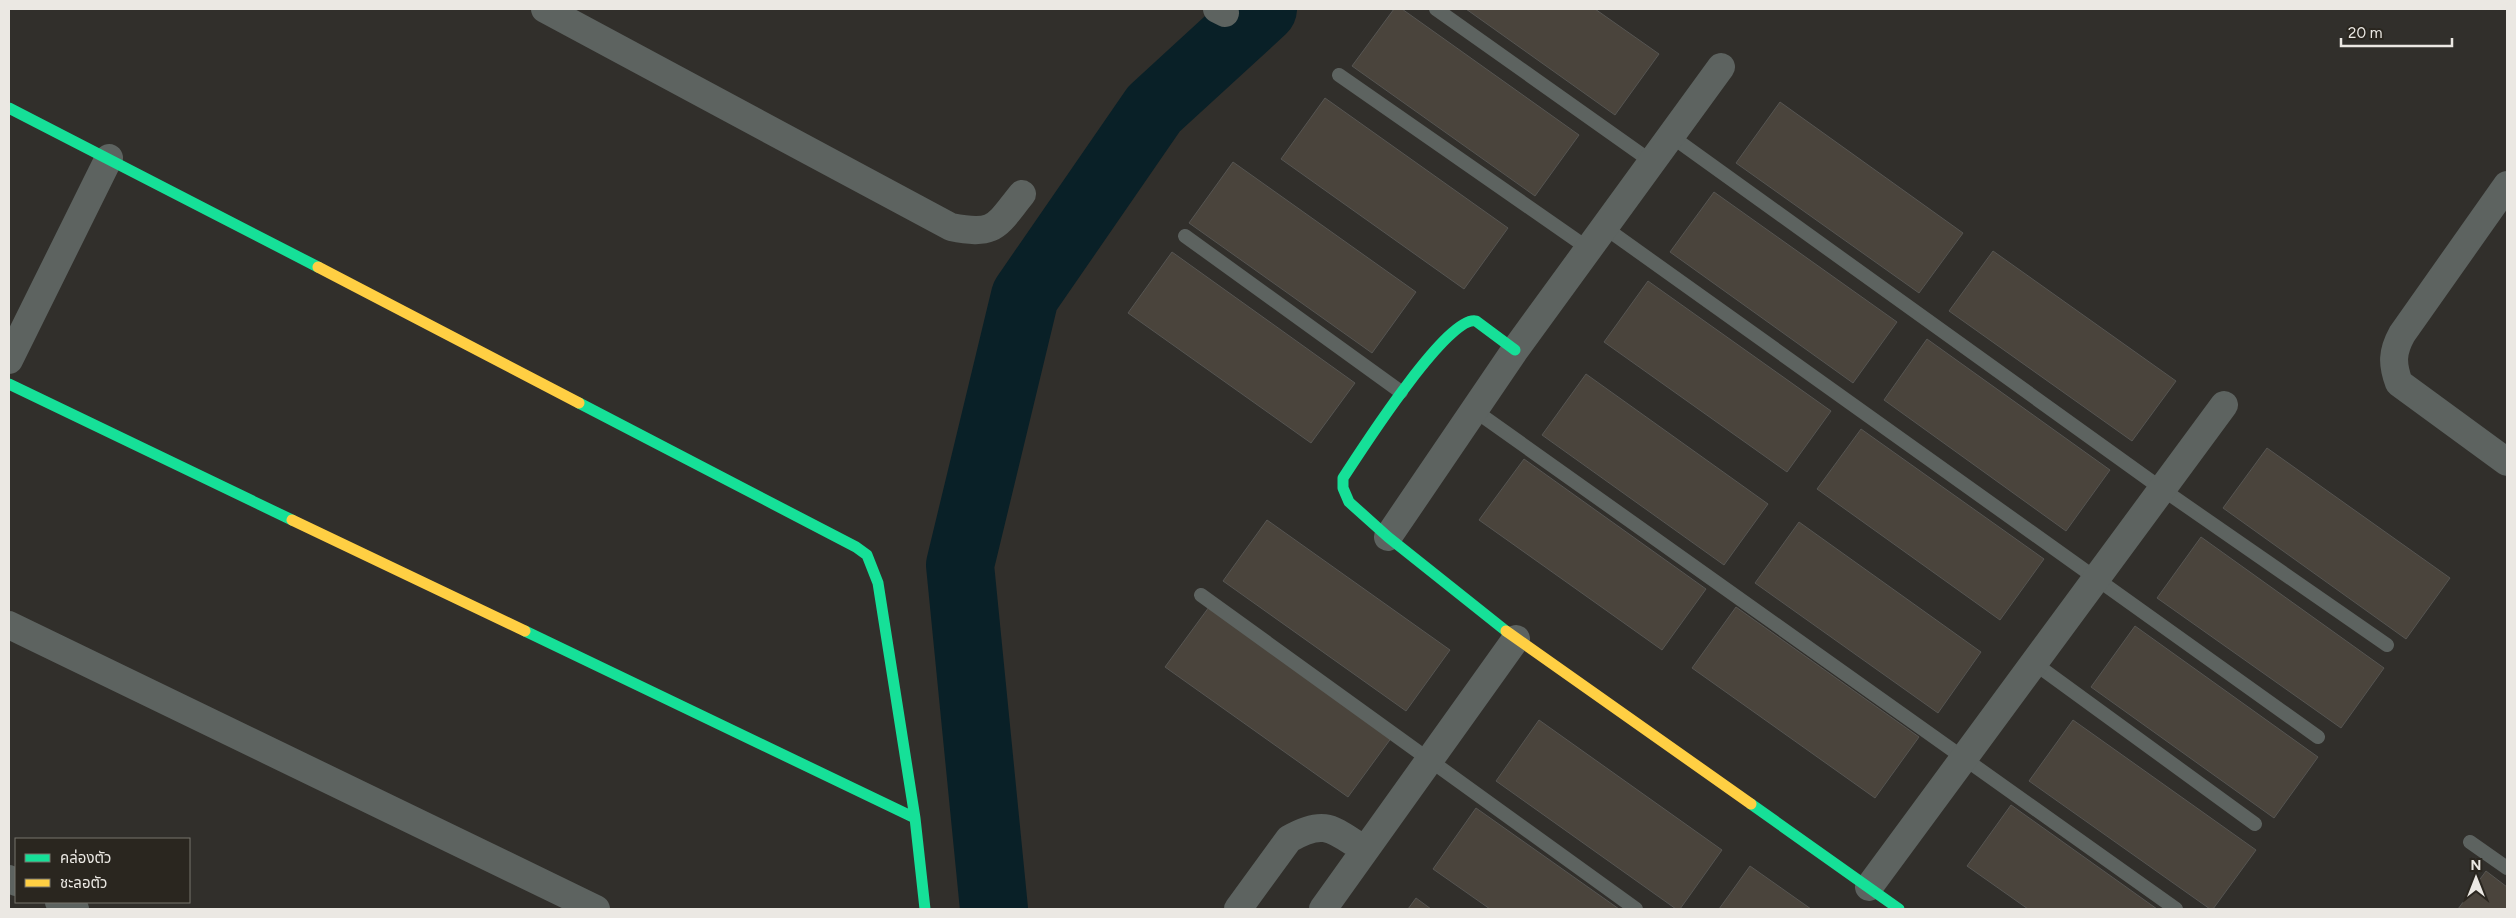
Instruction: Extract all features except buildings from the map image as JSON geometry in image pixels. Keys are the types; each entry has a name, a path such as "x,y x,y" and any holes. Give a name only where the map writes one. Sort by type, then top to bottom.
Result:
{"street":[{"path":"545,9 951,227 976,232 995,227 1022,194"},
{"path":"1388,537 1515,350 1721,67"},
{"path":"9,108 856,547 867,555 878,583 915,818 925,909"},
{"path":"9,360 108,158"},
{"path":"2505,194 2402,334 2396,345 2393,358 2399,383 2507,462"},
{"path":"1515,350 1480,322 1471,320 1463,321 1456,325 1401,392 1343,478 1343,488 1349,502 1388,537 1516,639 1899,909"},
{"path":"9,384 915,818"},
{"path":"1869,887 2224,405"},
{"path":"9,625 596,909"},
{"path":"1323,909 1516,639"},
{"path":"1238,909 1289,839 1313,826 1335,831 1366,850"},
{"path":"61,903 75,909"}],"lane":[{"path":"1436,9 1652,162"},
{"path":"1339,75 1589,249"},
{"path":"1671,136 2162,489 2387,646"},
{"path":"1604,227 2318,737"},
{"path":"1185,236 1401,392"},
{"path":"1474,410 2176,909"},
{"path":"1201,595 1636,909"},
{"path":"2034,663 2255,824"},
{"path":"2470,842 2507,868"}],"waterway":[{"path":"994,909 960,565 1025,296 1154,109 1263,9"}],"traffic: fast":[{"path":"9,108 318,267"},
{"path":"1506,631 1388,537 1349,502 1343,488 1343,478 1405,387 1446,339 1463,325 1476,321 1515,350"},
{"path":"9,384 292,520"},
{"path":"579,403 856,547 867,555 878,583 915,818 925,909"},
{"path":"525,631 915,818"},
{"path":"1751,804 1899,909"}],"traffic: slow":[{"path":"318,267 579,403"},
{"path":"292,520 525,631"},
{"path":"1506,631 1751,804"}]}
